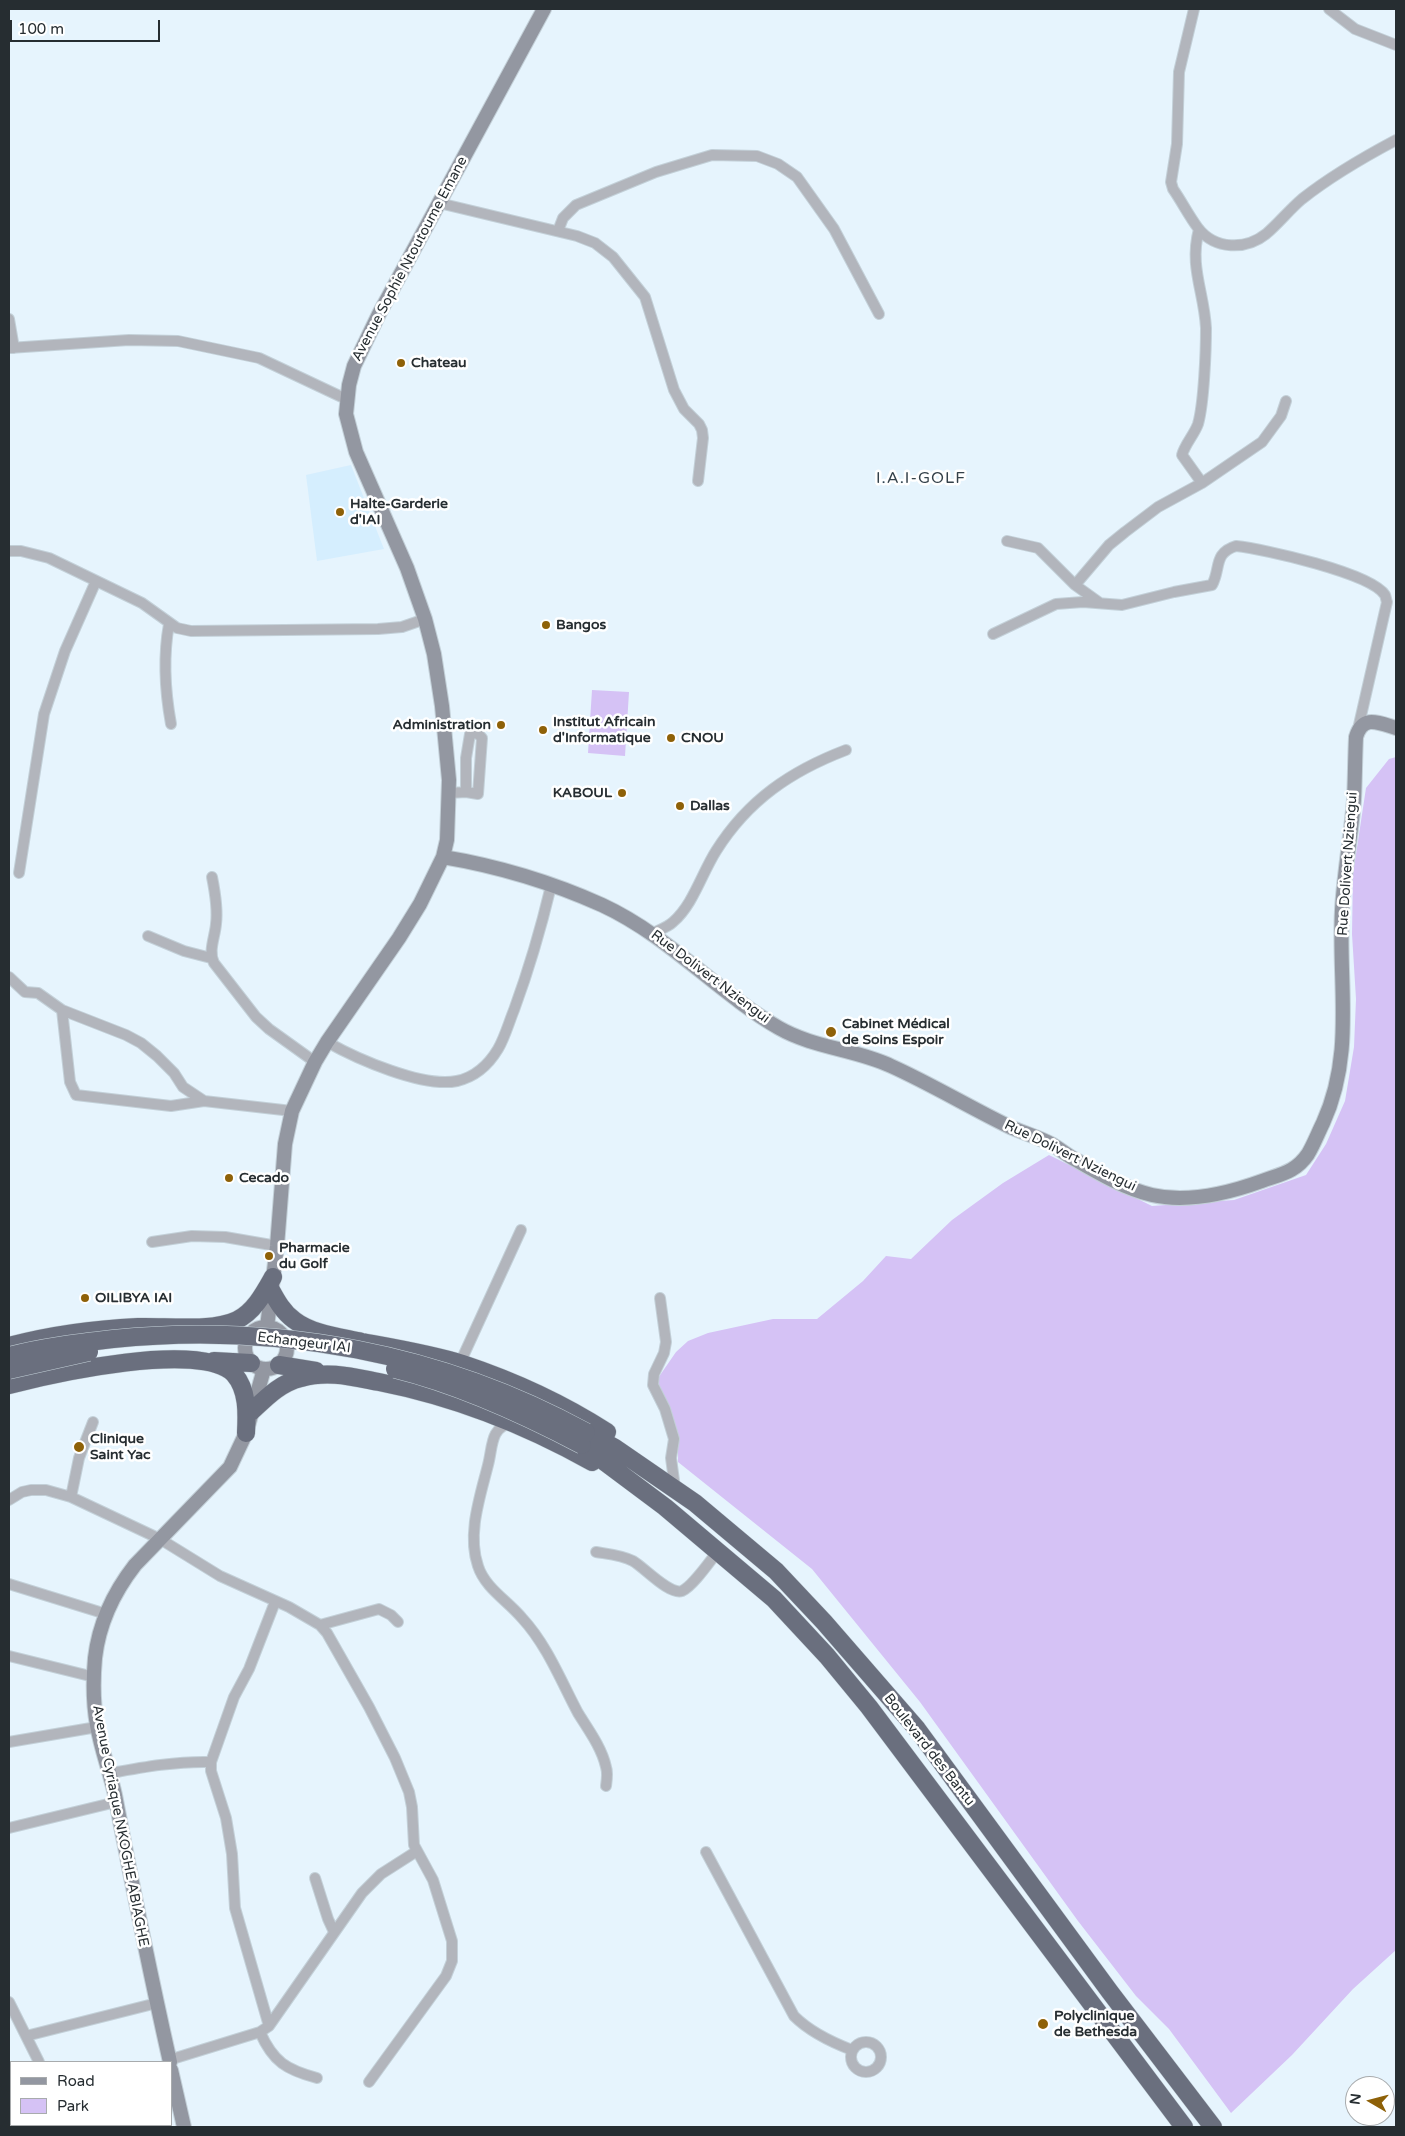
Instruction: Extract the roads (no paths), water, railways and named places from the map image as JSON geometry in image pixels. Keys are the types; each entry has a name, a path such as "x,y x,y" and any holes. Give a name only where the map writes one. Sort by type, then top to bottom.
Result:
{"highway":[{"path":"203,1327 235,1321 245,1316 262,1297 271,1291 282,1308 295,1321 335,1337"},
{"path":"9,1346 113,1328 203,1327 267,1330 335,1337 460,1363 531,1390 591,1422 639,1452 675,1488"},
{"name":"Echangeur IAI","path":"9,1356 57,1345 172,1334 229,1335 327,1344 408,1360 454,1373 543,1409 584,1438"},
{"name":"Echangeur IAI","path":"9,1370 94,1351 157,1345 228,1344 311,1353 382,1366 426,1378 584,1438"},
{"path":"9,1385 93,1366 160,1360 211,1361 265,1366 386,1383 446,1398 566,1447 665,1507"},
{"path":"211,1361 226,1368 234,1375 240,1385 246,1404 246,1433"},
{"path":"253,1406 276,1389 291,1381 313,1375 331,1374"},
{"name":"Boulevard des Bantu","path":"584,1438 615,1448 675,1488 776,1571 824,1622 917,1730 1110,1992 1213,2127"},
{"name":"Boulevard des Bantu","path":"584,1438 774,1598 827,1656 869,1707 1184,2127"}],"street":[{"name":"Avenue Sophie Ntoutoume Emane","path":"267,1330 285,1144 292,1111 327,1042 399,938 434,878 443,857 447,840 449,793 442,706 434,654 425,619 407,568 356,452 346,414 346,398 354,366 364,343 544,9"},
{"path":"1194,9 1179,72 1177,144 1171,182 1173,189 1199,229 1213,240 1234,246 1252,244 1302,200 1360,160 1396,140"},
{"path":"1329,9 1355,29 1396,46"},
{"path":"558,231 563,218 576,206 656,172 712,155 757,156 778,164 797,177 834,229 879,314"},
{"path":"439,203 577,236 595,243 613,258 645,297 674,390 684,409 702,430 703,438 698,481"},
{"path":"1199,229 1196,241 1195,266 1206,328 1201,405 1197,426 1182,455 1202,483"},
{"path":"9,320 11,348 129,340 178,341 259,358 346,398"},
{"path":"1075,584 1103,551 1125,532 1158,507 1202,483 1262,442 1281,416 1286,400"},
{"path":"1007,541 1038,548 1075,584 1101,603"},
{"path":"993,634 1056,604 1083,602 1131,604 1174,592 1212,585 1218,562 1229,548 1236,546 1317,563 1377,588 1385,595 1387,602 1358,729"},
{"path":"9,551 21,551 49,558 142,603 169,624 191,631 378,629 402,627 425,619"},
{"path":"20,873 44,714 65,650 96,581"},
{"path":"169,624 166,643 166,675 171,724"},
{"path":"1358,729 1364,723 1372,721 1396,728"},
{"name":"Rue Dolivert Nziengui","path":"443,857 489,866 605,906 653,934 761,1017 782,1030 802,1039 888,1064 1010,1127 1052,1144 1075,1160 1129,1187 1153,1195 1172,1197 1226,1192 1250,1186 1294,1170 1305,1158 1315,1141 1336,1090 1344,1040 1342,914 1346,862 1354,801 1356,737 1358,729"},
{"path":"449,793 466,792 478,794 482,738 477,733 470,734 466,758 466,792"},
{"path":"653,934 673,922 688,904 717,849 736,823 760,798 814,762 846,750"},
{"path":"211,958 217,922 216,895 212,876"},
{"path":"327,1042 360,1058 418,1078 457,1081 477,1072 487,1063 498,1048 507,1026 538,941 550,886"},
{"path":"148,936 184,951 211,958 256,1017 269,1029 316,1062"},
{"path":"9,977 24,992 38,993 62,1010 126,1035 141,1043 158,1056 174,1073 183,1087 204,1101"},
{"path":"62,1010 70,1082 76,1095 170,1106 204,1101 292,1111"},
{"path":"460,1363 521,1230"},
{"path":"152,1242 192,1236 225,1237 276,1246"},
{"path":"660,1298 666,1342 664,1353 654,1374 653,1385 665,1409 674,1439 671,1458 675,1488"},
{"path":"267,1330 285,1339 287,1347 284,1358 265,1366 247,1358 244,1347 246,1340 267,1330"},
{"name":"Avenue Cyriaque NKOGHE ABIAGHE","path":"169,2061 156,2003 111,1773 97,1727 94,1677 98,1641 106,1614 123,1580 230,1467 246,1433 265,1366"},
{"path":"71,1497 79,1458 93,1422"},
{"path":"511,1423 497,1429 476,1513 475,1557 484,1580 523,1618 560,1675 573,1704 601,1752 606,1767 606,1786"},
{"path":"9,1500 22,1492 31,1490 46,1490 71,1497 160,1539 220,1576 289,1607 320,1625 327,1633 369,1707 395,1758 409,1792 416,1851 433,1880 452,1941 452,1961 446,1976 369,2082"},
{"path":"596,1552 617,1555 633,1561 671,1590 679,1592 687,1588 718,1551"},
{"path":"9,1584 106,1614"},
{"path":"269,2026 236,1908 226,1818 211,1771 211,1762 234,1697 249,1669 275,1602"},
{"path":"320,1625 379,1609 391,1615 398,1622"},
{"path":"9,1656 94,1677"},
{"path":"9,1742 97,1727"},
{"path":"111,1773 144,1766 211,1762"},
{"path":"9,1828 116,1802"},
{"path":"172,2063 260,2032 269,2026 334,1932 373,1881 416,1851"},
{"path":"706,1852 794,2016 827,2040 852,2050"},
{"path":"315,1878 334,1932"},
{"path":"9,2002 38,2061"},
{"path":"26,2036 156,2003"},
{"path":"260,2032 268,2050 276,2060 294,2071 317,2078"},
{"name":"Avenue Cyriaque NKOGHE ABIAGHE","path":"172,2073 184,2127"}],"place":[{"name":"Chateau","path":"401,363"},
{"name":"Halte-Garderie d'IAI","path":"340,512"},
{"name":"Bangos","path":"546,625"},
{"name":"Administration","path":"501,725"},
{"name":"Institut Africain d'Informatique","path":"543,730"},
{"name":"CNOU","path":"671,738"},
{"name":"KABOUL","path":"622,793"},
{"name":"Dallas","path":"680,806"},
{"name":"Cabinet Médical de Soins Espoir","path":"831,1032"},
{"name":"Cecado","path":"229,1178"},
{"name":"Pharmacie du Golf","path":"269,1256"},
{"name":"OILIBYA IAI","path":"85,1298"},
{"name":"Clinique Saint Yac","path":"79,1447"},
{"name":"Polyclinique de Bethesda","path":"1043,2024"}],"district":[{"name":"I.A.I-GOLF","path":"921,479"}]}
